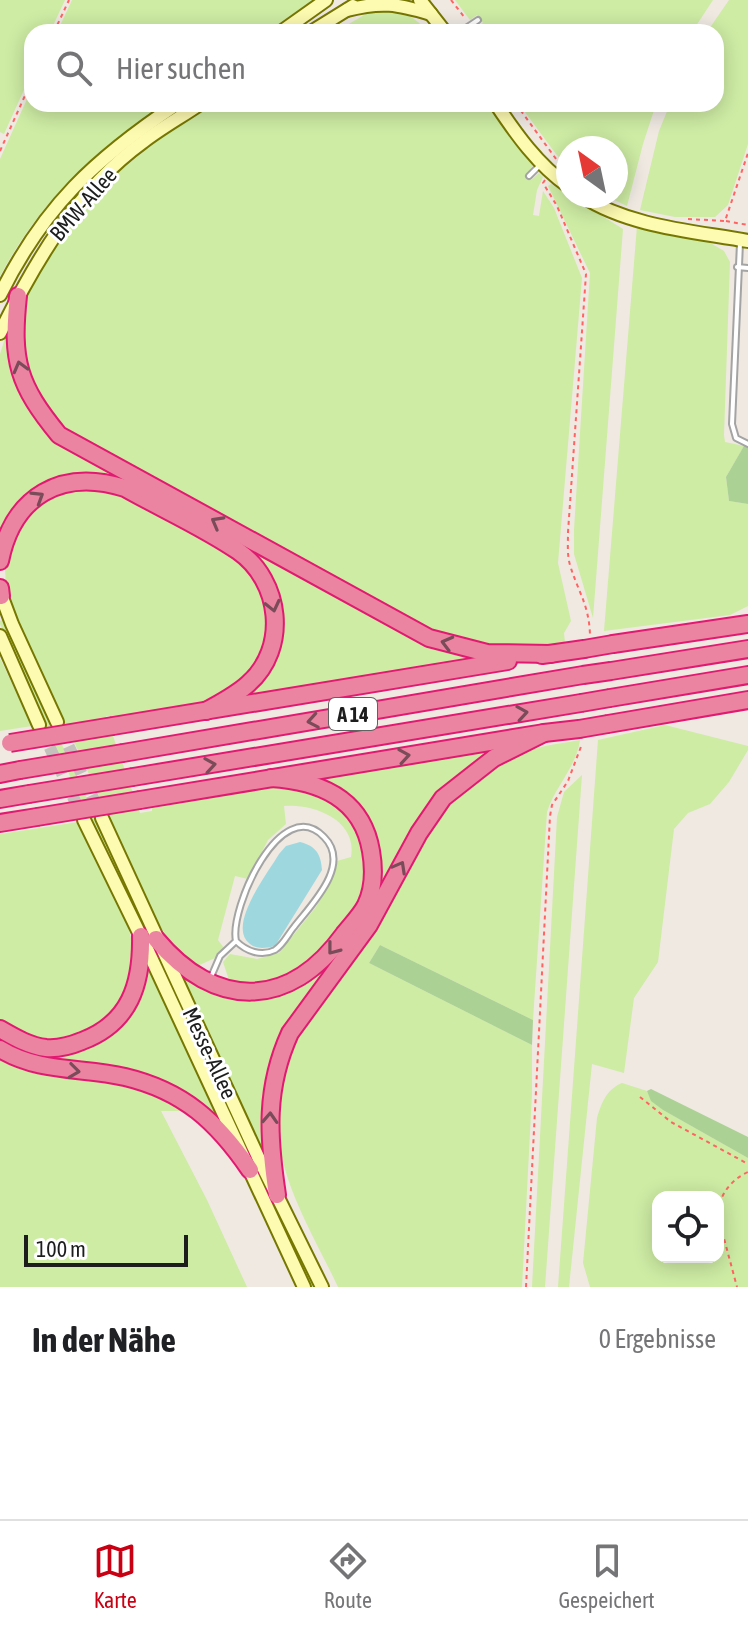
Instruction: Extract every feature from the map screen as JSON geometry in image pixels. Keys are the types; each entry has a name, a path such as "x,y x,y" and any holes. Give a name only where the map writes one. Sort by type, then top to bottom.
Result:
{"highway":[{"path":"18,296 15,328 20,372 35,405 59,435 429,638 487,653 551,654"},
{"path":"0,561 5,537 25,505 44,491 80,480 105,482 125,488 238,551 254,565 268,587 276,618 274,636 269,655 249,683 206,711"},
{"path":"5,744 551,654 587,642 613,644 748,624"},
{"name":"A 14","path":"0,774 748,649"},
{"name":"A 14","path":"0,799 748,675"},
{"path":"0,823 544,733 580,738 608,724 748,700"},
{"path":"277,1195 269,1138 271,1092 281,1053 290,1033 369,925 419,833 443,798 494,758 544,733"},
{"path":"0,1029 25,1043 45,1048 67,1047 101,1034 125,1011 138,981 148,937 209,983 236,991 272,989 302,978 327,958 366,904 374,871 368,833 349,805 333,793 311,783 271,778"},
{"path":"0,1049 9,1055 51,1068 126,1077 182,1098 225,1135 250,1170"}],"main road":[{"path":"292,24 326,0"},
{"path":"324,24 362,0"},
{"path":"420,0 439,24"},
{"path":"347,10 390,3 431,14"},
{"name":"BMW-Allee","path":"0,295 33,236 74,185 131,135 165,112"},
{"name":"BMW-Allee","path":"0,333 45,248 85,196 142,142 188,112"},
{"path":"503,112 556,172"},
{"path":"605,208 664,226 744,240"},
{"path":"0,592 57,722"},
{"path":"0,636 39,725"},
{"name":"Messe-Allee","path":"102,818 148,937 304,1287"},
{"name":"Messe-Allee","path":"84,820 148,937 322,1287"}],"lane":[{"path":"473,24 478,20"},
{"path":"529,176 551,166"},
{"path":"744,240 737,267 732,424 736,438 748,444"},
{"path":"737,267 748,268"},
{"path":"309,828 324,837 333,855 332,870 326,884 284,942 274,950 261,953 251,951 236,941 234,931 238,916 266,851 289,830 309,828"},
{"path":"209,983 220,956 236,941"}],"path":[{"path":"58,24 69,0"},
{"path":"451,0 469,24"},
{"path":"0,151 24,98"},
{"path":"521,112 551,166 556,167"},
{"path":"725,221 748,153"},
{"path":"551,166 543,183 557,206 586,274 568,532 569,563 583,594 589,618 587,642"},
{"path":"677,219 748,225"},
{"path":"526,1287 550,816 552,805 568,781 580,738"},
{"path":"640,1097 671,1122 748,1164"},
{"path":"724,1193 736,1179 748,1172"},
{"path":"724,1237 737,1287"}],"green space":[{"path":"0,0 65,0 54,24 24,24 24,90 4,134 0,132"},
{"path":"72,0 313,0 278,24 61,24"},
{"path":"455,0 713,0 697,24 481,24 477,15 470,20"},
{"path":"729,0 748,0 748,144 728,205 715,217 675,217 640,210 659,131 667,112 724,112 724,24 712,24"},
{"path":"371,11 389,11 403,13 420,24 349,24"},
{"path":"24,106 24,112 154,112 92,160 52,200 33,223 0,276 0,159"},
{"path":"199,112 493,112 533,165 527,175 531,180 539,173 543,177 537,190 533,215 539,216 543,191 554,208 582,278 558,563 571,621 564,633 565,643 493,647 429,632 63,432 25,375 21,314 33,281 70,224 111,178"},
{"path":"525,112 653,112 628,202 628,136 556,136 556,154"},
{"path":"548,186 556,187 556,203"},
{"path":"559,208 589,208 623,229 593,618 574,554 590,273"},
{"path":"637,226 707,241 724,251 730,262 724,435 725,442 744,446 726,477 729,501 748,504 748,606 730,615 604,631"},
{"path":"10,322 43,425 405,632 487,657 233,701 272,659 265,572 128,484 69,477 0,536 0,354"},
{"path":"748,439 748,504 729,501 726,477"},
{"path":"116,489 244,561 267,598 266,647 247,678 211,700 106,716 140,813 152,811 152,808 275,787 302,787 340,806 365,839 365,894 326,953 283,982 231,986 223,962 230,954 257,959 279,953 316,907 329,885 337,861 351,857 348,833 331,816 320,811 284,806 286,824 268,840 248,879 235,876 218,940 224,948 215,958 193,968 173,948 156,919 7,597 4,557 19,520 59,490"},
{"path":"4,619 316,1287 311,1287 20,670 0,624"},
{"path":"0,658 32,726 0,731"},
{"path":"665,725 748,746 748,750 729,782 710,804 688,813 674,829 658,962 634,998 624,1073 592,1064 569,1287 558,1287 598,740"},
{"path":"580,740 574,759 547,812 533,1020 380,945 369,963 532,1045 522,1287 338,1287 296,1199 281,1153 278,1105 284,1068 293,1043 416,846 449,804 468,785 511,756"},
{"path":"504,745 464,773 375,906 296,1014 264,1157 175,968 215,991 300,985 312,978 324,968 358,925 375,845 312,780"},
{"path":"582,775 545,1287 532,1287 557,817 564,792"},
{"path":"78,822 128,926 134,951 132,983 103,1027 52,1044 0,1025 0,834"},
{"path":"380,945 533,1020 532,1045 369,963"},
{"path":"149,964 221,1123 200,1105 51,1063 0,1043 0,1036 22,1047 94,1044 145,965"},
{"path":"0,1055 148,1089 191,1111 161,1111 247,1287 0,1287"},
{"path":"622,1083 647,1091 652,1101 663,1110 748,1158 748,1287 590,1287 583,1263 597,1118 605,1097"},
{"path":"651,1089 748,1137 748,1158 663,1110 651,1101 647,1091"}],"water":[{"path":"300,842 317,852 322,870 275,946 253,946 244,936 243,925 251,899 279,854 286,846"}],"tunnel":[{"path":"61,730 101,815"},
{"path":"42,731 82,816"}]}
